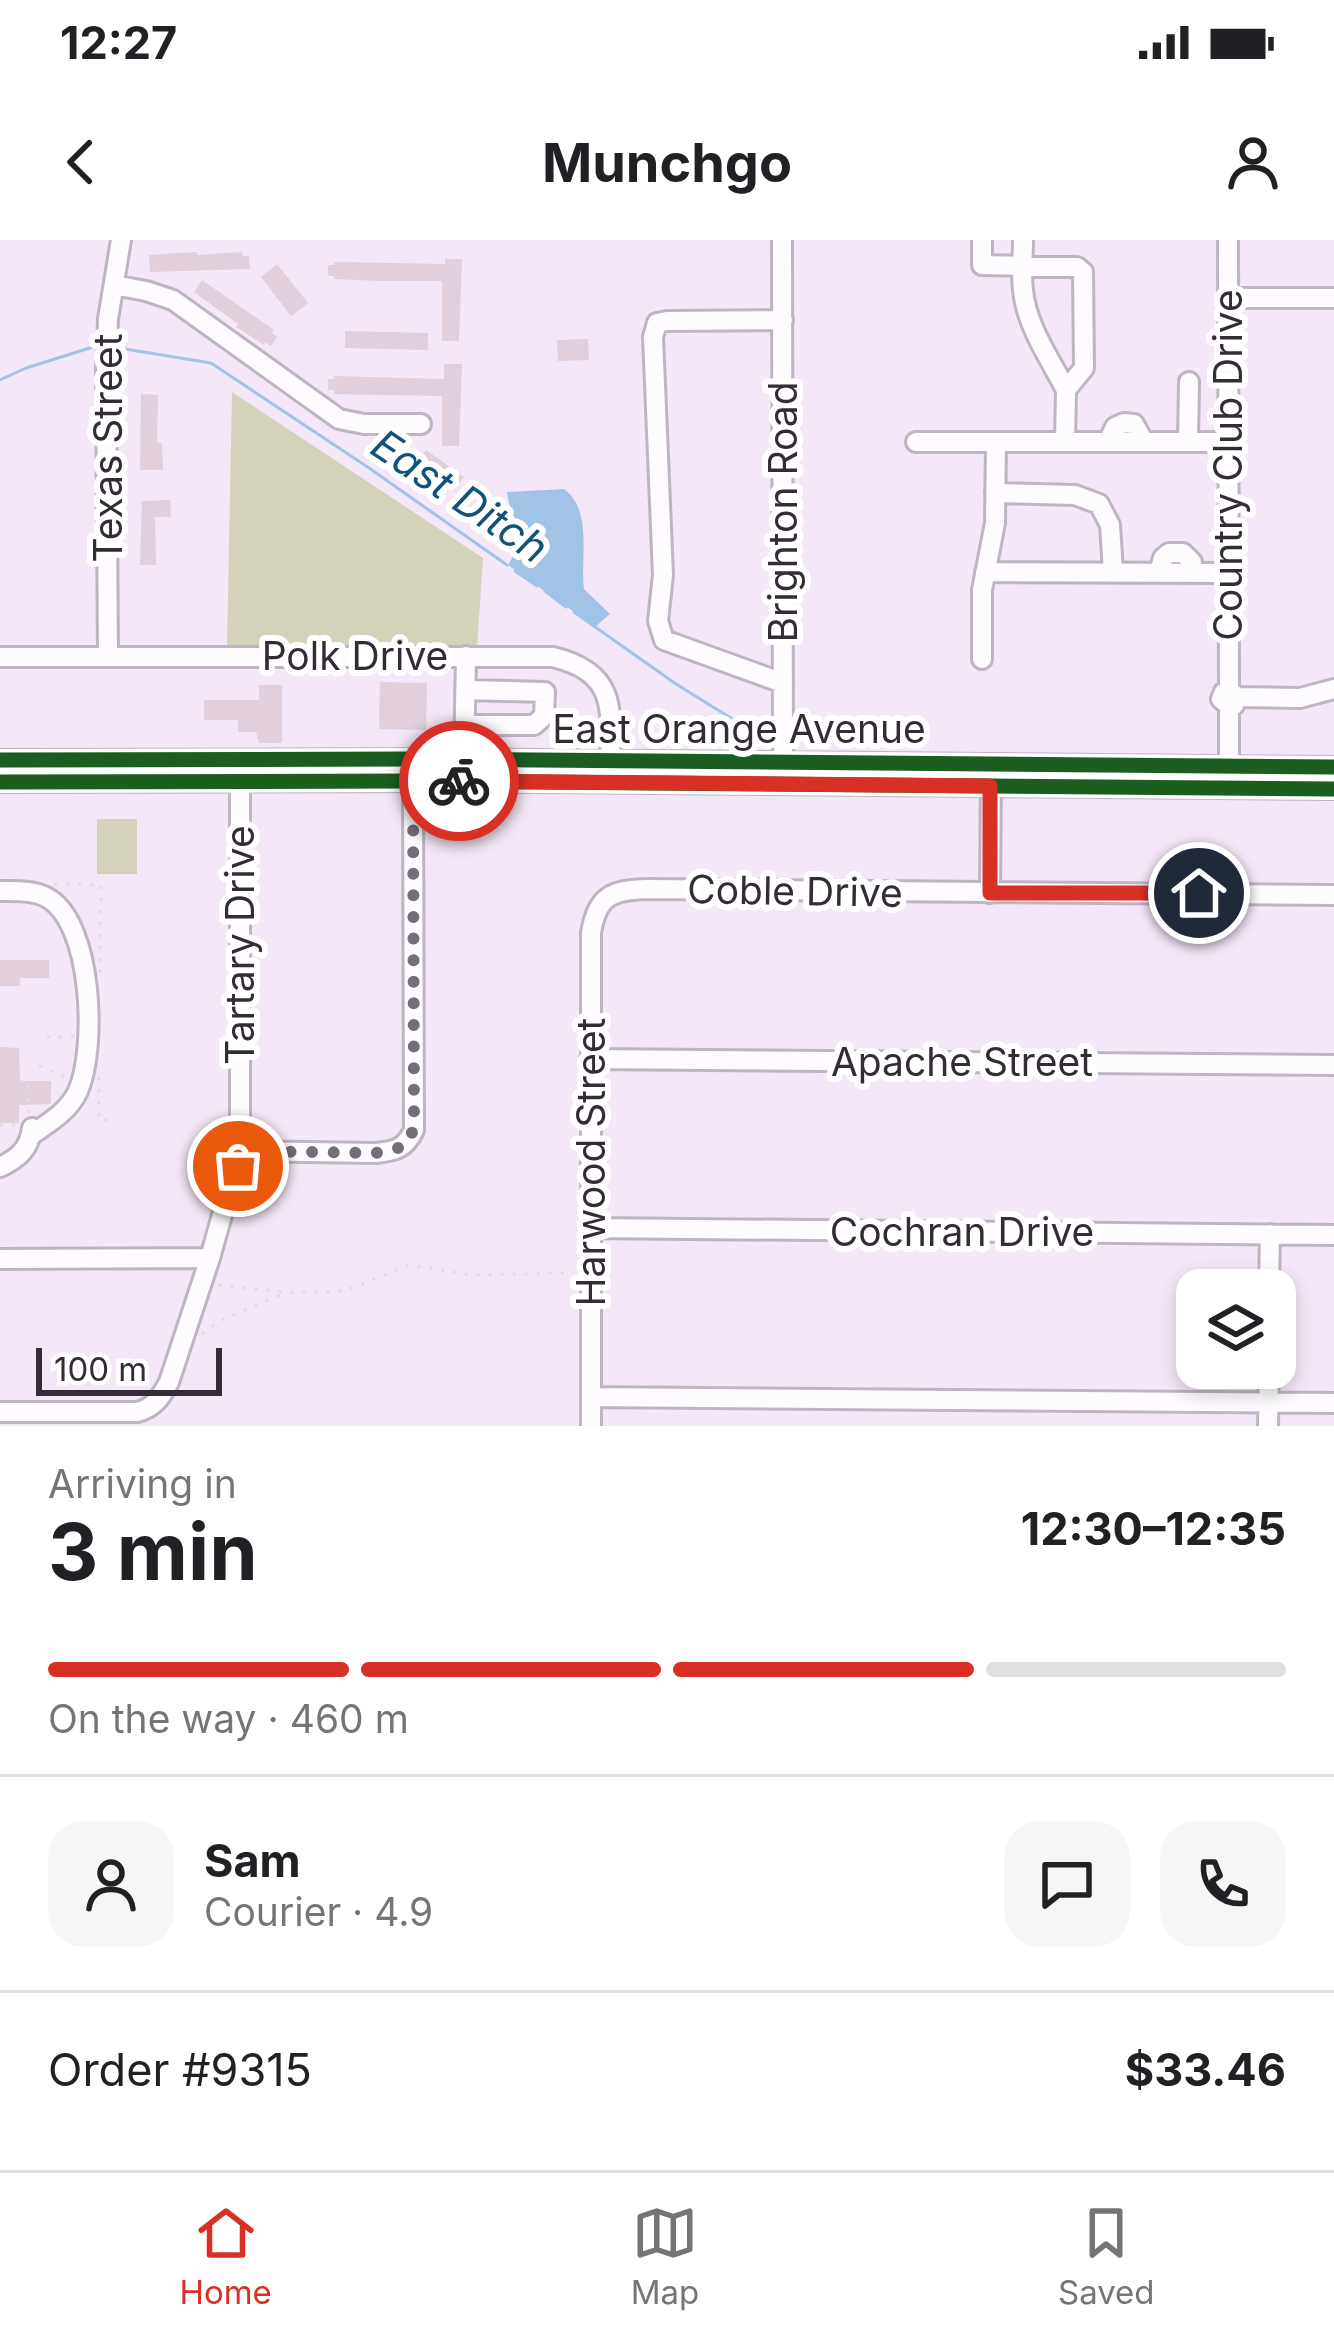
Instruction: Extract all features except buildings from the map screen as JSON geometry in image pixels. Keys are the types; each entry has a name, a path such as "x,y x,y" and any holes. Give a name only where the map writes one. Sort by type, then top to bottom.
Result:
{"street":[{"name":"Texas Street","path":"108,657 106,369 108,319 121,240"},
{"name":"Brighton Road","path":"782,240 782,784"},
{"path":"982,240 982,265 1077,267 1083,272 1084,368 1066,390"},
{"path":"1023,240 1023,292 1029,316 1066,390 1065,442"},
{"name":"Country Club Drive","path":"1228,240 1229,788"},
{"path":"114,285 173,300 339,419 421,424"},
{"path":"1228,298 1334,298"},
{"path":"783,320 667,321 657,323 653,337 663,575 658,622 664,640 783,683"},
{"path":"1188,442 1189,382"},
{"path":"916,442 1227,442"},
{"path":"982,659 982,590 991,554 995,442"},
{"path":"995,494 1075,495 1099,504 1110,524 1113,572"},
{"path":"985,572 1159,572 1189,567 1211,553 1225,566"},
{"path":"464,760 466,656"},
{"name":"Polk Drive","path":"0,657 553,657 588,670 599,680 610,704 610,783"},
{"path":"1232,698 1300,698 1334,689"},
{"path":"465,690 544,692 544,716 534,725 465,725"},
{"name":"Tartary Drive","path":"0,1412 137,1412 148,1409 169,1382 241,1151 240,759"},
{"name":"East Orange Avenue","path":"0,760 1334,767"},
{"path":"990,893 991,764"},
{"path":"241,1151 376,1153 396,1150 414,1130 413,781"},
{"name":"East Orange Avenue","path":"0,782 1334,789"},
{"name":"Coble Drive","path":"603,901 620,892 648,889 1334,895"},
{"path":"0,891 48,897 69,919 80,946 87,987 87,1054 77,1094 58,1117 30,1130 23,1152 0,1167"},
{"name":"Harwood Street","path":"591,1426 591,934 603,901"},
{"name":"Apache Street","path":"590,1059 1334,1065"},
{"name":"Cochran Drive","path":"591,1228 1334,1235"},
{"path":"1269,1269 1270,1234"},
{"path":"0,1259 210,1258"},
{"path":"1268,1389 1268,1426"},
{"path":"591,1397 1334,1402"}],"path":[{"path":"0,1125 30,1130 28,1082 20,1082"},
{"path":"28,1095 36,1095"},
{"path":"202,1281 286,1292 352,1289 409,1265 470,1275 576,1273"},
{"path":"202,1334 219,1321 286,1292"}],"shaded area":[{"path":"232,392 483,558 477,647 227,649"},
{"path":"97,819 137,819 137,874 97,874"}],"water":[{"path":"564,489 582,522 584,589 610,614 595,627 508,565 520,533 507,492"}],"waterway":[{"name":"East Ditch","path":"0,380 93,347"},
{"name":"East Ditch","path":"125,349 211,363 507,565"},
{"name":"East Ditch","path":"515,571 537,586"},
{"name":"East Ditch","path":"545,591 566,607"},
{"name":"East Ditch","path":"574,612 747,728"}],"cycle path":[{"path":"0,760 1334,767"},
{"path":"0,782 1334,789"}],"way so far":[{"path":"238,1166 241,1151 376,1153 396,1150 408,1142 414,1130 413,781 459,781"}],"route":[{"path":"459,781 990,786 990,893 1199,893"}]}
